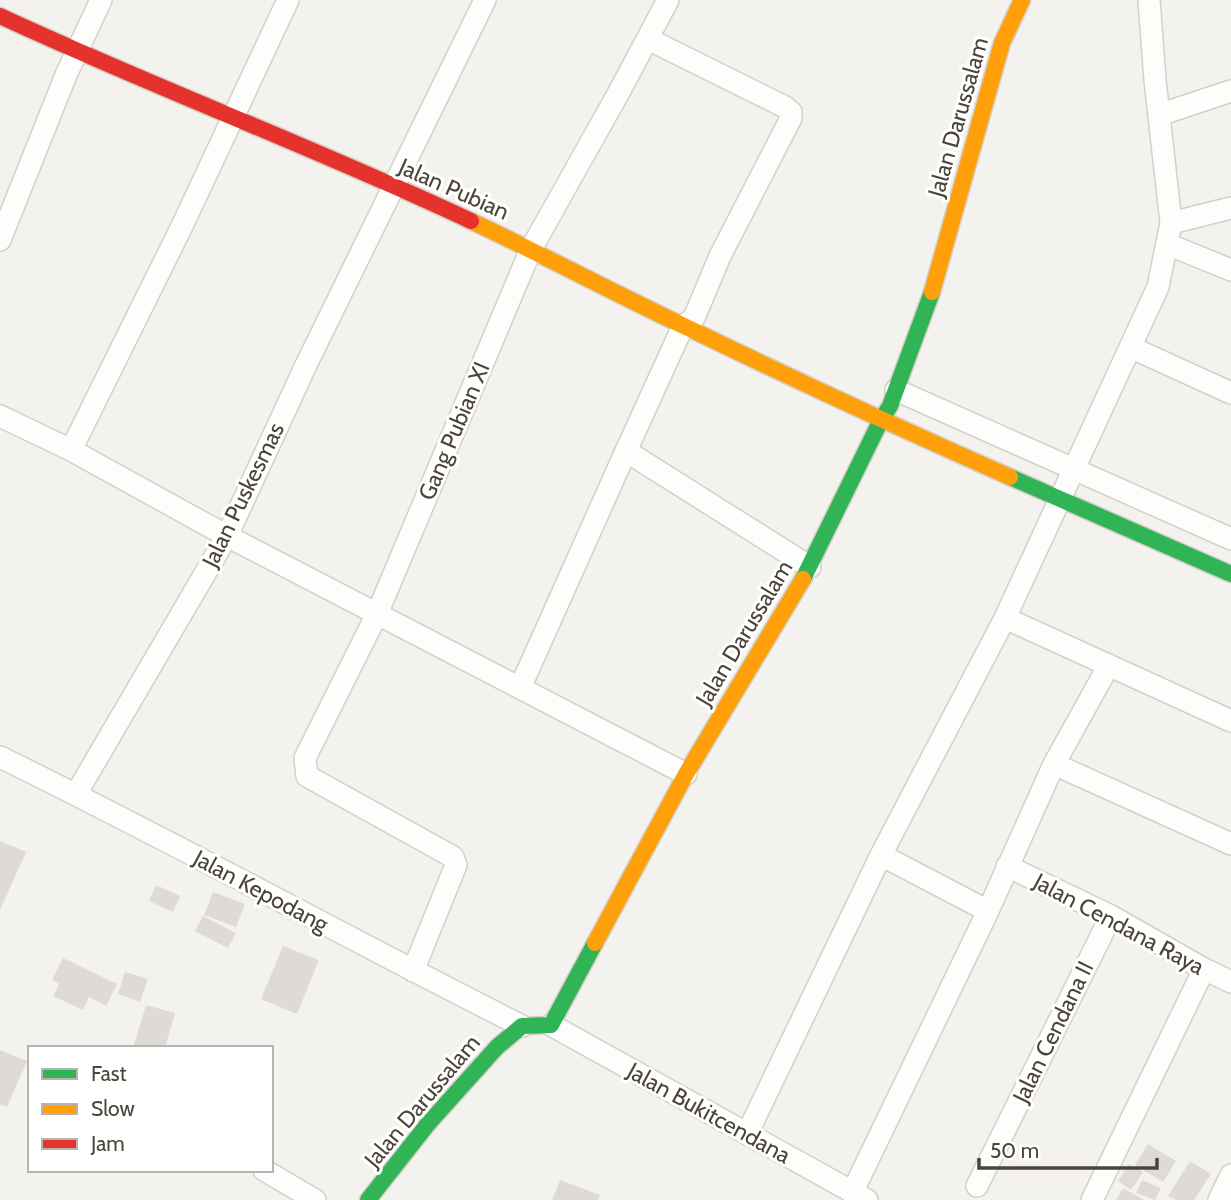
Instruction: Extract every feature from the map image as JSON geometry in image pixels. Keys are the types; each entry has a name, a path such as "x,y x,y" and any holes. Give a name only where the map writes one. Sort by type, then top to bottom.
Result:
{"street":[{"path":"0,240 66,75 101,0"},
{"path":"71,450 183,224 288,0"},
{"name":"Jalan Puskesmas","path":"76,794 227,536 306,365 485,0"},
{"name":"Gang Pubian XI","path":"413,971 456,865 455,860 307,776 304,761 377,614 531,249 668,0"},
{"name":"Jalan Darussalam","path":"551,1026 686,774 810,567 890,406 928,306 1002,43 1022,0"},
{"path":"747,1134 881,855 1005,618 1158,287 1169,234 1149,0"},
{"name":"Jalan Pubian","path":"0,16 531,249 683,326 881,420 1231,574"},
{"path":"520,688 683,326 694,318 720,256 791,118 785,107 648,39"},
{"path":"1159,115 1231,91"},
{"path":"1169,234 1231,208"},
{"path":"1169,234 1231,270"},
{"path":"1130,347 1231,393"},
{"path":"897,390 1231,539"},
{"path":"0,416 71,450 227,536 686,774"},
{"path":"626,450 810,567"},
{"path":"1005,618 1231,721"},
{"path":"859,1196 1054,764 1109,665"},
{"name":"Jalan Kepodang","path":"0,757 522,1027"},
{"path":"1054,764 1231,844"},
{"path":"881,855 988,911"},
{"name":"Jalan Cendana Raya","path":"1007,866 1111,916 1231,982"},
{"name":"Jalan Cendana II","path":"977,1186 1111,916"},
{"path":"1092,1200 1204,969"},
{"path":"522,1027 551,1026"},
{"name":"Jalan Bukitcendana","path":"551,1026 859,1196"},
{"name":"Jalan Darussalam","path":"368,1200 427,1125 497,1047 522,1027"},
{"path":"267,1172 315,1200"},
{"path":"1219,1200 1231,1175"}],"building":[{"path":"0,841 26,852 0,910"},
{"path":"156,885 180,896 173,912 149,901"},
{"path":"213,892 245,904 236,927 204,915"},
{"path":"203,916 236,933 228,948 195,931"},
{"path":"283,946 319,960 297,1014 261,999"},
{"path":"63,958 117,984 106,1006 89,997 83,1010 53,996 59,984 52,980"},
{"path":"125,972 148,979 140,1002 118,994"},
{"path":"146,1005 175,1013 166,1046 134,1046"},
{"path":"0,1050 27,1061 7,1107 0,1104"},
{"path":"1148,1144 1176,1161 1163,1182 1135,1165"},
{"path":"1190,1161 1211,1174 1194,1200 1176,1200 1168,1196"},
{"path":"1129,1164 1143,1172 1131,1190 1118,1181"},
{"path":"560,1180 600,1195 598,1200 552,1200"},
{"path":"1142,1180 1161,1188 1155,1200 1136,1193"},
{"path":"1123,1188 1144,1200 1116,1200"}],"traffic: fast":[{"path":"803,579 890,406 932,292"},
{"path":"1010,477 1231,574"},
{"path":"368,1200 427,1125 497,1047 522,1026 551,1025 595,943"}],"traffic: slow":[{"path":"932,292 1002,43 1022,0"},
{"path":"471,221 766,366 1010,477"},
{"path":"595,943 686,774 803,579"}],"traffic: jam":[{"path":"0,16 471,221"}]}
